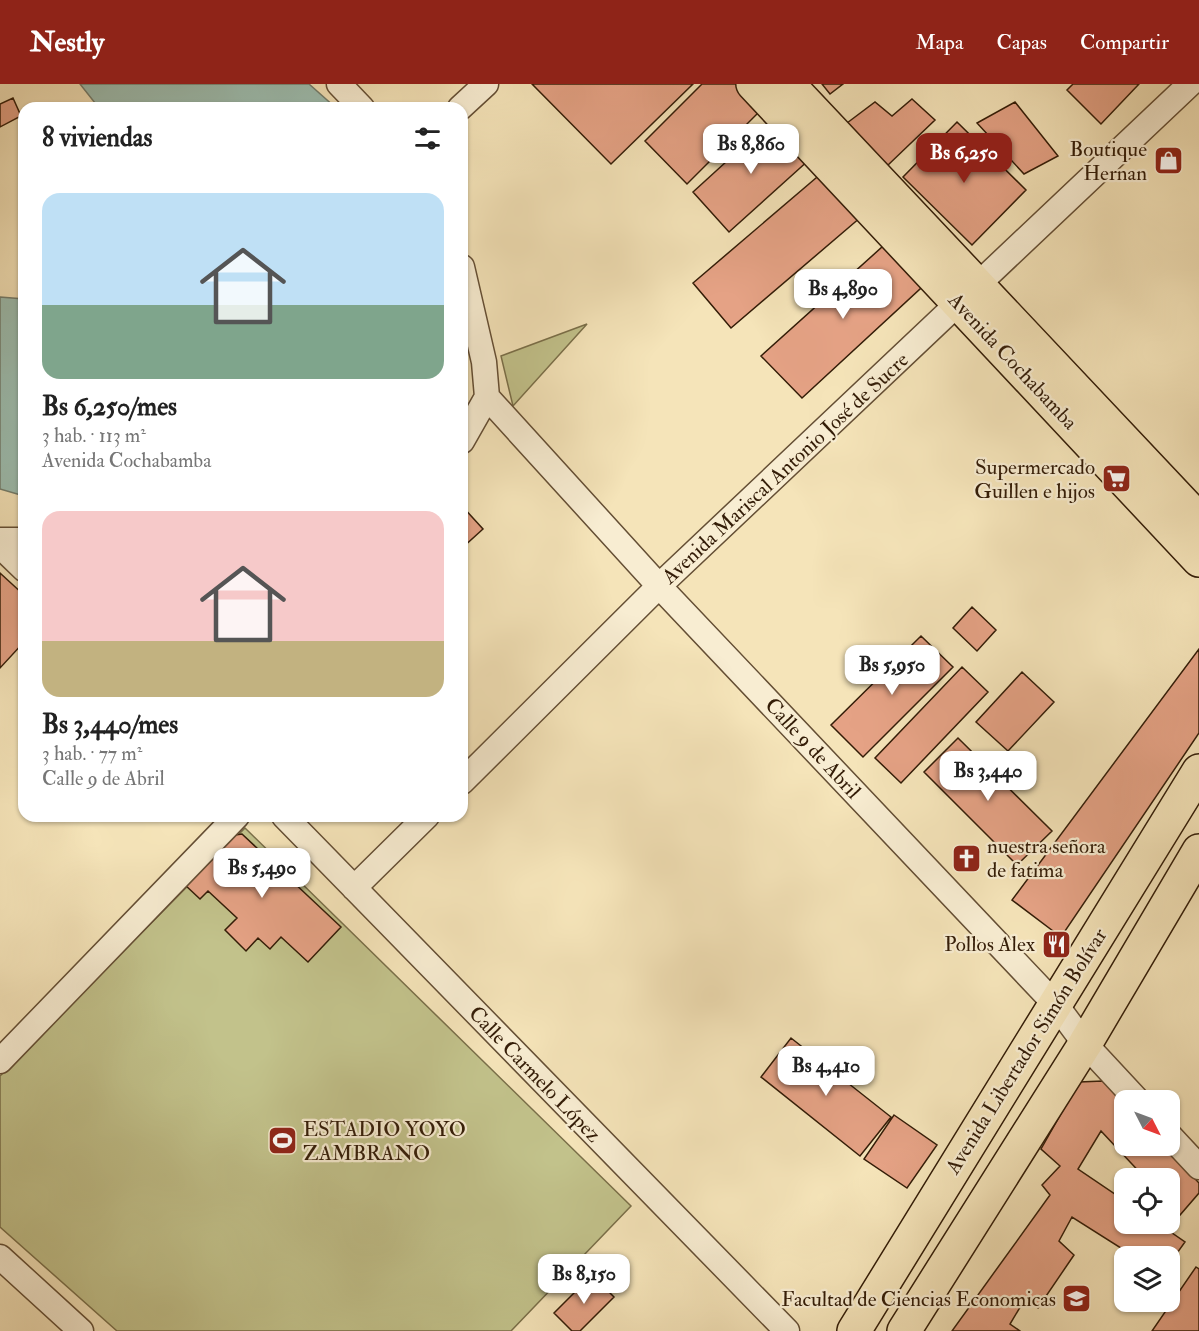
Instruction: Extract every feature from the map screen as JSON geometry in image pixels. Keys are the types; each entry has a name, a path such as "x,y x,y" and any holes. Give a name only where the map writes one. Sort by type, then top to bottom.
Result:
{"main road":[{"name":"Avenida Cochabamba","path":"753,84 1199,520"},
{"name":"Avenida Cochabamba","path":"788,84 1199,560"},
{"name":"Avenida Libertador Simón Bolívar","path":"854,1331 1199,771"},
{"name":"Avenida Libertador Simón Bolívar","path":"904,1331 1084,1044 1199,851"}],"street":[{"path":"339,84 356,102"},
{"path":"466,102 486,84"},
{"name":"Avenida Mariscal Antonio José de Sucre","path":"468,776 659,586 1190,84"},
{"path":"468,293 484,362 487,397 468,430"},
{"name":"Calle 9 de Abril","path":"487,397 659,586 1056,1005 1084,1044 1128,1090"},
{"path":"0,540 18,540"},
{"path":"0,546 18,563"},
{"path":"0,1061 231,822"},
{"name":"Calle Carmelo López","path":"290,822 787,1331"},
{"path":"354,888 421,822"},
{"path":"1180,1147 1199,1167"},
{"path":"0,1257 81,1331"}],"green space":[{"path":"587,324 513,406 501,356"},
{"name":"ESTADIO YOYO ZAMBRANO","path":"245,828 631,1206 511,1331 117,1331 0,1227 0,1076"}],"shaded area":[{"path":"80,84 309,84 329,102 94,102"},
{"path":"0,297 18,298 18,494 0,489"}],"building":[{"path":"532,84 693,84 611,164"},
{"path":"702,84 743,84 765,106 687,184 645,141"},
{"path":"822,84 843,84 830,94"},
{"path":"1073,84 1139,84 1101,124 1067,90"},
{"path":"13,98 18,109 18,118 0,127 0,104"},
{"path":"912,99 935,120 887,166 847,123 875,102 892,116"},
{"path":"1015,102 1058,156 1024,174 977,123"},
{"path":"773,119 810,159 729,232 693,192"},
{"path":"957,122 1026,190 972,245 903,177"},
{"path":"823,172 861,217 731,328 693,283"},
{"path":"892,238 921,288 802,398 761,356"},
{"path":"468,513 483,529 468,543"},
{"path":"0,573 18,590 18,648 0,668"},
{"path":"972,607 996,630 977,651 953,628"},
{"path":"921,636 953,667 863,757 831,725"},
{"path":"1199,649 1199,733 1061,937 1012,900"},
{"path":"962,667 988,692 901,783 875,758"},
{"path":"1022,672 1054,702 1008,751 976,722"},
{"path":"958,738 1052,831 1017,865 924,772"},
{"path":"242,834 341,927 308,962 281,937 270,949 258,938 246,951 225,930 237,918 208,891 200,899 184,884 228,836"},
{"path":"791,1038 891,1117 860,1156 761,1077"},
{"path":"1103,1081 1114,1093 1114,1145 1101,1131 1078,1169 1114,1194 1114,1234 1173,1234 1185,1242 1180,1249 1180,1246 1118,1246 1072,1217 1059,1241 1074,1255 1038,1308 1025,1299 1010,1324 1020,1331 952,1331 1050,1195 1042,1185 1060,1166 1041,1149 1079,1082"},
{"path":"894,1115 937,1145 907,1188 864,1159"},
{"path":"1124,1156 1173,1156 1199,1183 1199,1193 1180,1215 1180,1168 1136,1168"},
{"path":"1196,1267 1199,1269 1199,1331 1152,1331 1165,1312 1180,1312 1180,1290"},
{"path":"592,1275 614,1297 580,1331 572,1331 554,1313"}],"place":[{"name":"Boutique Hernan","path":"1168,161"},
{"name":"Supermercado Guillen e hijos","path":"1116,479"},
{"name":"nuestra señora de fatima","path":"966,858"},
{"name":"Pollos Alex","path":"1056,944"},
{"name":"ESTADIO YOYO ZAMBRANO","path":"282,1141"},
{"name":"Facultad de Ciencias Economicas","path":"1077,1299"}]}
